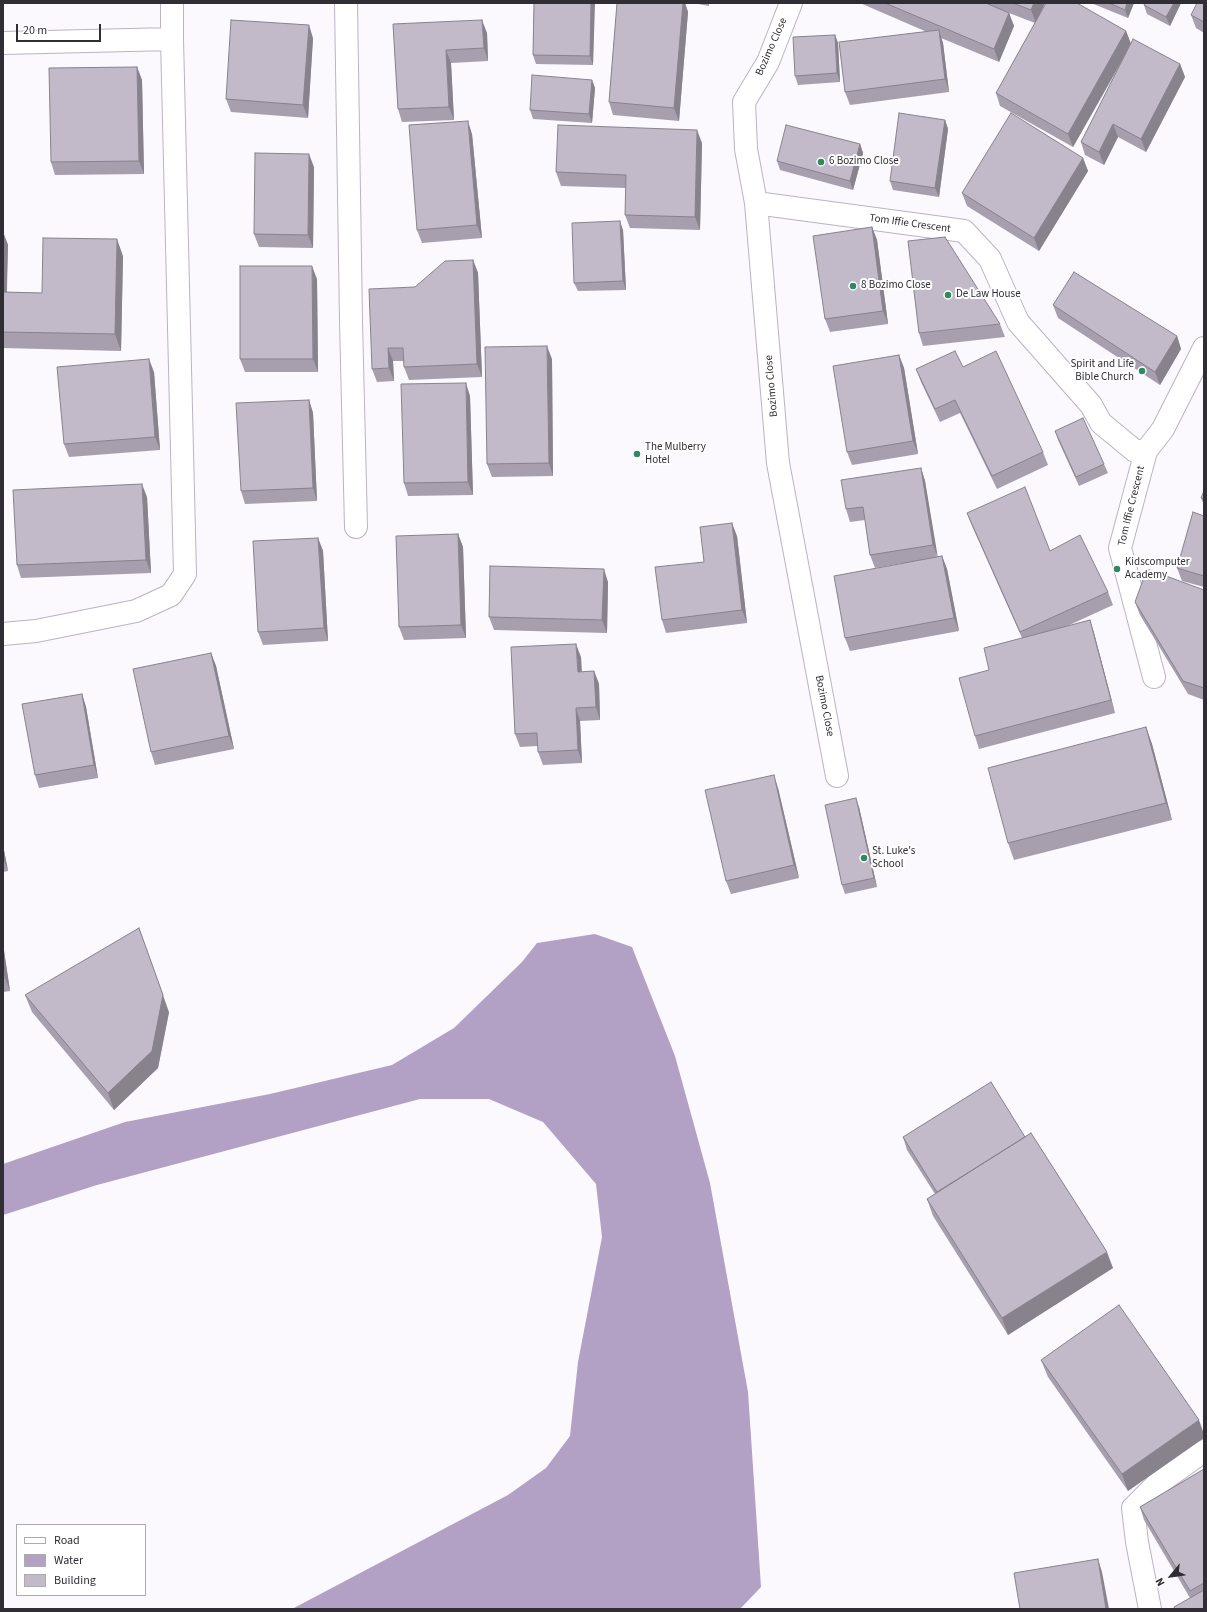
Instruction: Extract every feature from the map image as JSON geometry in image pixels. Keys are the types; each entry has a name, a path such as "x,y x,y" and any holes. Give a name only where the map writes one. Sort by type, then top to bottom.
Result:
{"street":[{"path":"3,634 36,631 136,612 171,595 184,574 172,3"},
{"path":"346,3 356,527"},
{"name":"Bozimo Close","path":"791,3 768,62 744,102 746,149 756,203 778,463 837,776"},
{"path":"3,43 172,39"},
{"name":"Tom Iffie Crescent","path":"756,203 964,231 990,260 1018,322 1091,405 1100,424 1135,451 1146,451"},
{"name":"Tom Iffie Crescent","path":"1154,677 1120,548 1146,451 1163,429 1204,348"},
{"path":"1150,1609 1137,1542 1133,1508 1156,1485 1204,1451"}],"water":[{"path":"595,934 632,947 675,1056 710,1183 748,1392 761,1587 740,1609 292,1609 508,1495 546,1468 570,1436 578,1362 602,1237 596,1184 543,1122 489,1099 420,1099 97,1185 3,1215 3,1164 125,1122 270,1094 392,1065 454,1028 522,962 537,943"}],"building":[{"path":"534,3 591,3 590,56 533,55"},
{"path":"617,3 683,3 674,108 609,102"},
{"path":"885,3 986,3 1009,13 994,49"},
{"path":"1013,3 1034,3 1031,10"},
{"path":"1046,3 1077,3 1126,31 1068,134 996,93"},
{"path":"1109,3 1127,3 1125,10"},
{"path":"1145,3 1174,3 1166,17 1144,5"},
{"path":"1197,3 1204,3 1204,22 1191,15"},
{"path":"231,20 309,25 303,105 226,99"},
{"path":"482,20 484,48 446,50 449,107 398,109 393,24"},
{"path":"939,30 945,79 845,92 839,42"},
{"path":"835,35 837,73 795,76 793,37"},
{"path":"1133,39 1180,64 1141,139 1113,124 1099,152 1081,142"},
{"path":"137,67 139,161 51,162 49,68"},
{"path":"532,75 592,80 589,114 530,110"},
{"path":"899,113 945,120 935,188 890,181"},
{"path":"1011,113 1083,158 1034,238 962,193"},
{"path":"468,121 477,225 417,230 409,125"},
{"path":"558,125 697,130 695,217 625,215 626,175 556,172"},
{"name":"6 Bozimo Close","path":"786,125 860,144 850,181 777,161"},
{"path":"255,153 309,154 308,235 254,234"},
{"path":"620,221 623,281 574,283 572,223"},
{"name":"8 Bozimo Close","path":"872,227 883,311 825,319 813,236"},
{"name":"De Law House","path":"945,237 1000,324 919,333 908,241"},
{"path":"43,238 117,239 115,334 3,332 3,292 42,293"},
{"path":"473,260 477,364 404,367 403,348 388,348 389,368 372,369 369,289 415,287 445,261"},
{"path":"240,266 312,266 313,359 240,359"},
{"path":"1074,272 1177,336 1155,372 1053,305"},
{"path":"547,346 549,463 487,464 485,347"},
{"path":"955,351 963,367 996,351 1043,452 992,476 955,400 935,409 916,369"},
{"path":"899,355 913,441 847,452 833,366"},
{"path":"149,359 155,437 64,444 57,367"},
{"path":"466,383 468,482 404,483 401,384"},
{"path":"309,400 313,488 241,491 236,403"},
{"path":"1083,418 1104,464 1076,477 1055,431"},
{"path":"921,468 933,545 870,555 863,507 846,509 841,480"},
{"path":"142,484 146,560 17,565 13,490"},
{"path":"1025,487 1050,551 1080,535 1108,592 1020,632 967,513"},
{"path":"1204,491 1204,499 1201,498"},
{"path":"1193,512 1204,516 1204,576 1177,568"},
{"path":"732,523 742,610 662,620 655,567 704,562 700,527"},
{"path":"458,534 461,625 399,627 396,536"},
{"path":"318,538 324,628 258,632 253,541"},
{"path":"942,556 954,618 845,638 834,576"},
{"path":"490,566 604,569 602,620 489,617"},
{"path":"1147,569 1204,590 1204,688 1183,681 1135,602"},
{"path":"1090,620 1111,700 975,736 959,678 989,670 984,648"},
{"path":"576,644 578,672 594,671 596,707 576,708 578,750 538,752 537,733 515,734 511,647"},
{"path":"211,653 229,736 151,752 133,669"},
{"path":"82,694 94,765 35,775 22,704"},
{"path":"1146,727 1166,803 1008,843 988,768"},
{"path":"774,775 794,865 726,881 705,790"},
{"path":"856,798 874,878 842,885 825,805"},
{"path":"139,928 163,995 152,1051 108,1093 25,995"},
{"path":"3,964 5,978 3,979"},
{"path":"991,1082 1025,1137 937,1192 903,1137"},
{"path":"1031,1133 1107,1252 1002,1318 927,1199"},
{"path":"1119,1305 1199,1420 1122,1474 1041,1360"},
{"path":"1204,1469 1204,1583 1190,1591 1140,1507"},
{"path":"1098,1559 1106,1609 1020,1609 1014,1573"},
{"path":"1204,1590 1204,1609 1175,1609 1174,1607"}],"place":[{"name":"6 Bozimo Close","path":"821,162"},
{"name":"8 Bozimo Close","path":"853,286"},
{"name":"De Law House","path":"948,295"},
{"name":"Spirit and Life Bible Church","path":"1142,371"},
{"name":"The Mulberry Hotel","path":"637,454"},
{"name":"Kidscomputer Academy","path":"1117,569"},
{"name":"St. Luke's School","path":"864,858"}]}
